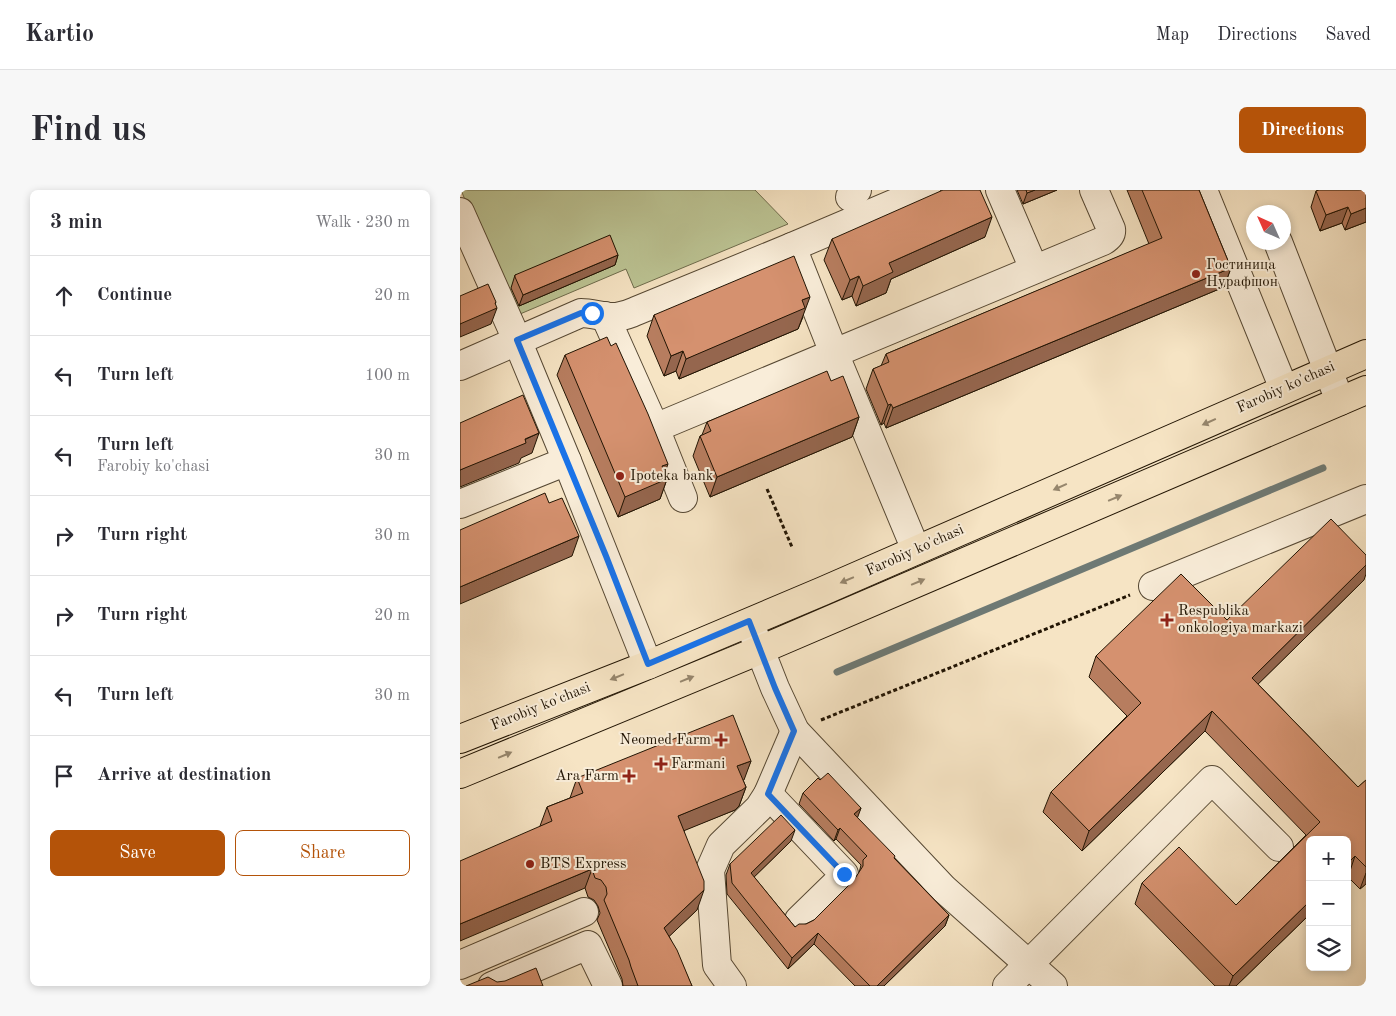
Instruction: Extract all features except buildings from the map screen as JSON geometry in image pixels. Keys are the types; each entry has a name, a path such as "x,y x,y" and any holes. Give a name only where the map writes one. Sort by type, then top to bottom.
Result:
{"main road":[{"name":"Farobiy ko'chasi","path":"460,739 648,664 916,550 1366,354"},
{"name":"Farobiy ko'chasi","path":"460,774 760,650 1366,390"}],"lane":[{"path":"460,366 581,313 614,317 626,315 926,190"},
{"path":"1000,190 1034,269"},
{"path":"655,428 1103,241 1108,237 1111,228 1094,190"},
{"path":"1203,190 1284,389"},
{"path":"460,212 517,340 648,664"},
{"path":"792,247 916,550"},
{"path":"1281,250 1340,401"},
{"path":"604,316 655,428 684,498"},
{"path":"460,504 567,461"},
{"path":"1153,586 1366,499"},
{"path":"749,621 794,731 944,889 1053,986"},
{"path":"732,986 717,965 710,870 721,845 760,808 768,794 794,731"},
{"path":"1006,986 1212,780 1279,848"},
{"path":"768,794 844,874 798,920"},
{"path":"460,965 584,912"},
{"path":"492,986 588,945 608,986"}],"path":[{"path":"767,489 792,547"},
{"path":"794,731 1153,586"}],"green space":[{"path":"461,190 755,190 788,224 634,288 626,269 513,317"}],"waterway":[{"path":"837,672 1323,468"}],"place":[{"name":"Гостиница Нурафшон","path":"1196,274"},
{"name":"Ipoteka bank","path":"620,476"},
{"name":"Respublika onkologiya markazi","path":"1167,620"},
{"name":"Neomed Farm","path":"721,740"},
{"name":"Farmani","path":"661,764"},
{"name":"Ara Farm","path":"629,776"},
{"name":"BTS Express","path":"530,864"}],"route":[{"path":"592,313 581,313 517,340 606,556 648,664 749,621 794,731 768,794 844,874"}]}
